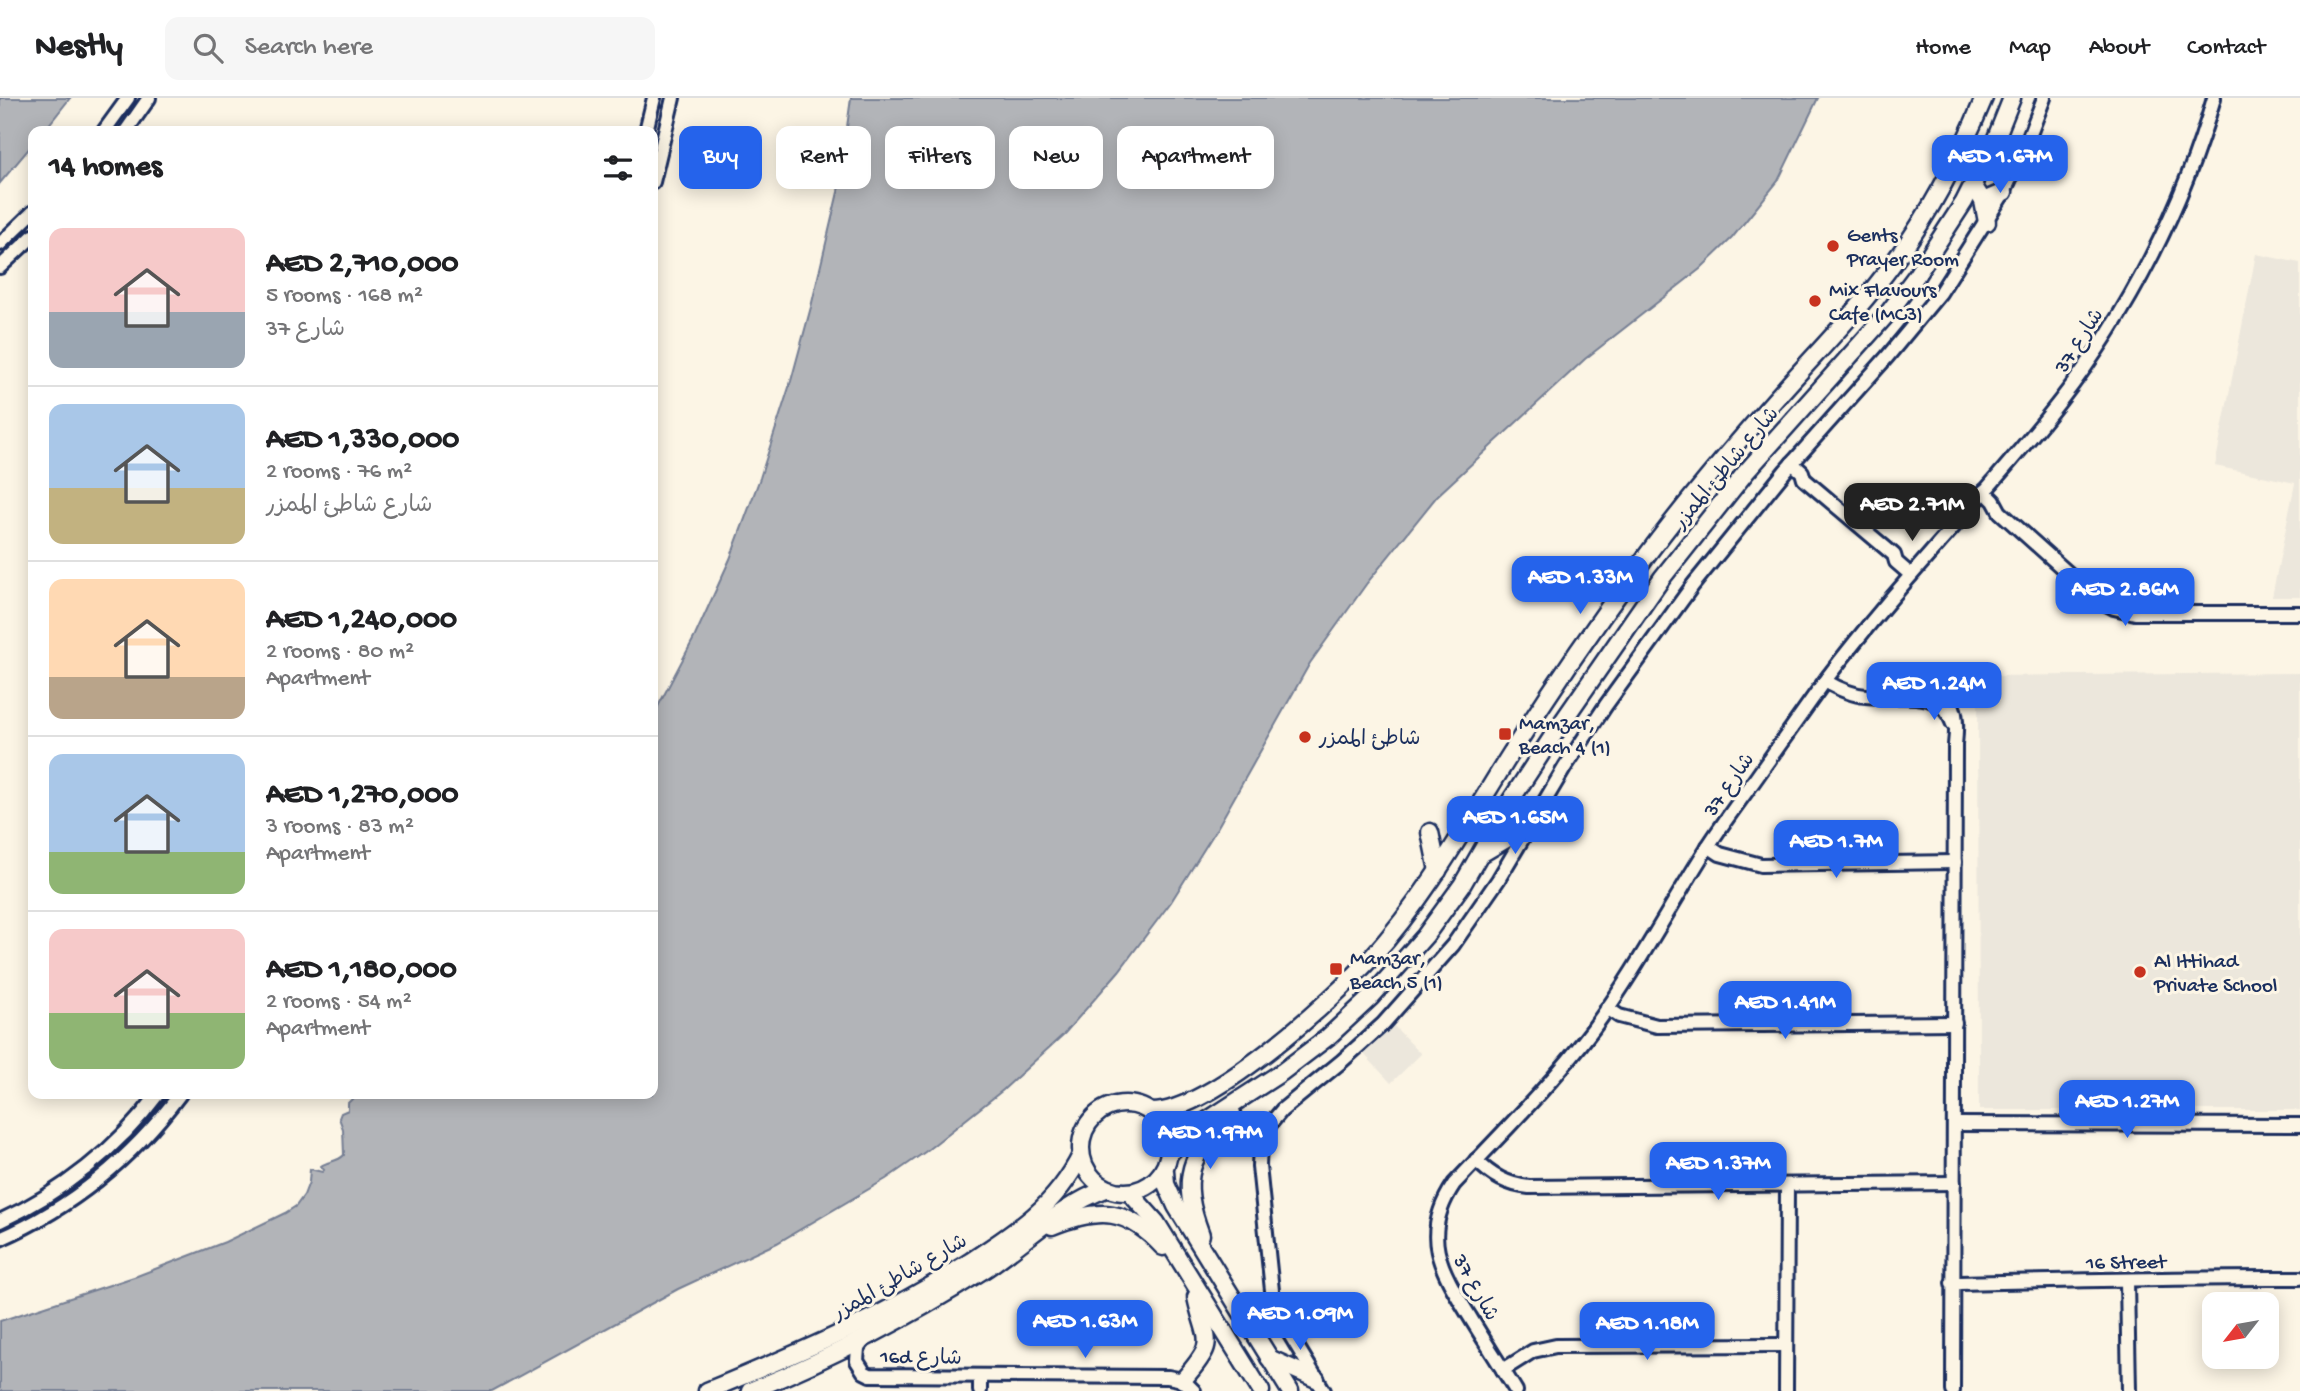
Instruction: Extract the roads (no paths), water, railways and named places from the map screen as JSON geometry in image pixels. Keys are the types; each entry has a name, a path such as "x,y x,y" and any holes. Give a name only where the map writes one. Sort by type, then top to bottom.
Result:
{"main road":[{"name":"شارع شاطئ الممزر","path":"1151,1112 1178,1108 1209,1091 1267,1052 1311,1017 1380,948 1438,871 1540,708 1641,562 1735,446 1857,310 1895,261 1944,186 1984,98"},
{"name":"شارع شاطئ الممزر","path":"1170,1153 1191,1131 1258,1088 1328,1037 1371,998 1425,936 1481,855 1529,772 1655,587 1746,472 1889,312 1935,248 1973,185 2012,98"},
{"path":"1973,185 1983,201 1987,222"},
{"path":"1983,201 2004,192"},
{"path":"1481,855 1530,825"},
{"path":"1430,832 1438,871"},
{"path":"1213,1267 1190,1200 1192,1167 1207,1138 1258,1088"},
{"path":"1165,1171 1150,1186 1130,1193 1106,1189 1090,1176 1081,1155 1087,1125 1102,1110 1121,1104 1132,1104 1151,1112 1163,1124 1170,1153 1165,1171 1170,1196 1290,1391"},
{"name":"شارع شاطئ الممزر","path":"707,1391 850,1330 936,1283 1038,1213 1062,1189 1081,1155"},
{"name":"شارع شاطئ الممزر","path":"750,1391 811,1366 945,1295 1037,1232 1074,1203 1106,1189"},
{"path":"1130,1193 1156,1222 1261,1391"},
{"path":"1037,1232 1086,1214 1101,1213 1119,1216 1144,1228 1192,1280 1206,1330 1208,1340 1188,1386"},
{"path":"1269,1358 1320,1385"}],"street":[{"path":"108,126 128,98"},
{"path":"129,126 149,98"},
{"path":"647,126 654,98"},
{"path":"658,161 673,98"},
{"path":"1320,1385 1279,1316 1273,1300 1259,1167 1263,1136 1276,1116 1362,1044 1403,1004 1483,903 1565,767 1637,661 1717,553 1940,293 2004,192 2044,98"},
{"name":"شارع 37","path":"1516,1391 1446,1278 1435,1237 1440,1208 1454,1184 1558,1073 1610,1004 1711,843 1828,677 1914,571 2035,433 2087,365 2132,292 2169,217 2198,149 2214,98"},
{"path":"0,244 28,217"},
{"path":"0,267 28,241"},
{"path":"1789,466 1797,478 1804,479 1894,555 1896,562 1914,571"},
{"path":"1980,495 1989,508 1998,510 2090,592 2114,608 2145,613 2300,613"},
{"path":"1828,677 1837,688 1869,697 1935,693 1952,704 1957,713 1953,1391"},
{"path":"1711,843 1720,854 1761,865 1955,862"},
{"path":"1610,1004 1619,1016 1657,1026 1955,1023"},
{"path":"0,1221 39,1200 89,1165 134,1123 154,1099"},
{"path":"0,1239 46,1216 99,1180 146,1136 176,1099"},
{"path":"1954,1124 2300,1125"},
{"path":"1480,1157 1488,1172 1513,1184 1529,1187 1954,1183"},
{"path":"1786,1391 1787,1185"},
{"name":"16 Street","path":"1952,1283 2217,1277 2300,1278"},
{"path":"2127,1281 2129,1391"},
{"name":"16d شارع","path":"865,1339 858,1348 857,1361 859,1367 870,1374 1168,1377 1188,1386"},
{"path":"1503,1370 1533,1351 1556,1346 1786,1345"},
{"path":"980,1376 980,1391"}],"place":[{"name":"Gents Prayer Room","path":"1833,246"},
{"name":"Mix Flavours Cafe (MC3)","path":"1815,301"},
{"name":"Mamzar, Beach 4 (1)","path":"1505,734"},
{"name":"شاطئ الممزر","path":"1305,737"},
{"name":"Mamzar, Beach 5 (1)","path":"1336,969"},
{"name":"Al Ittihad Private School","path":"2140,972"}]}
